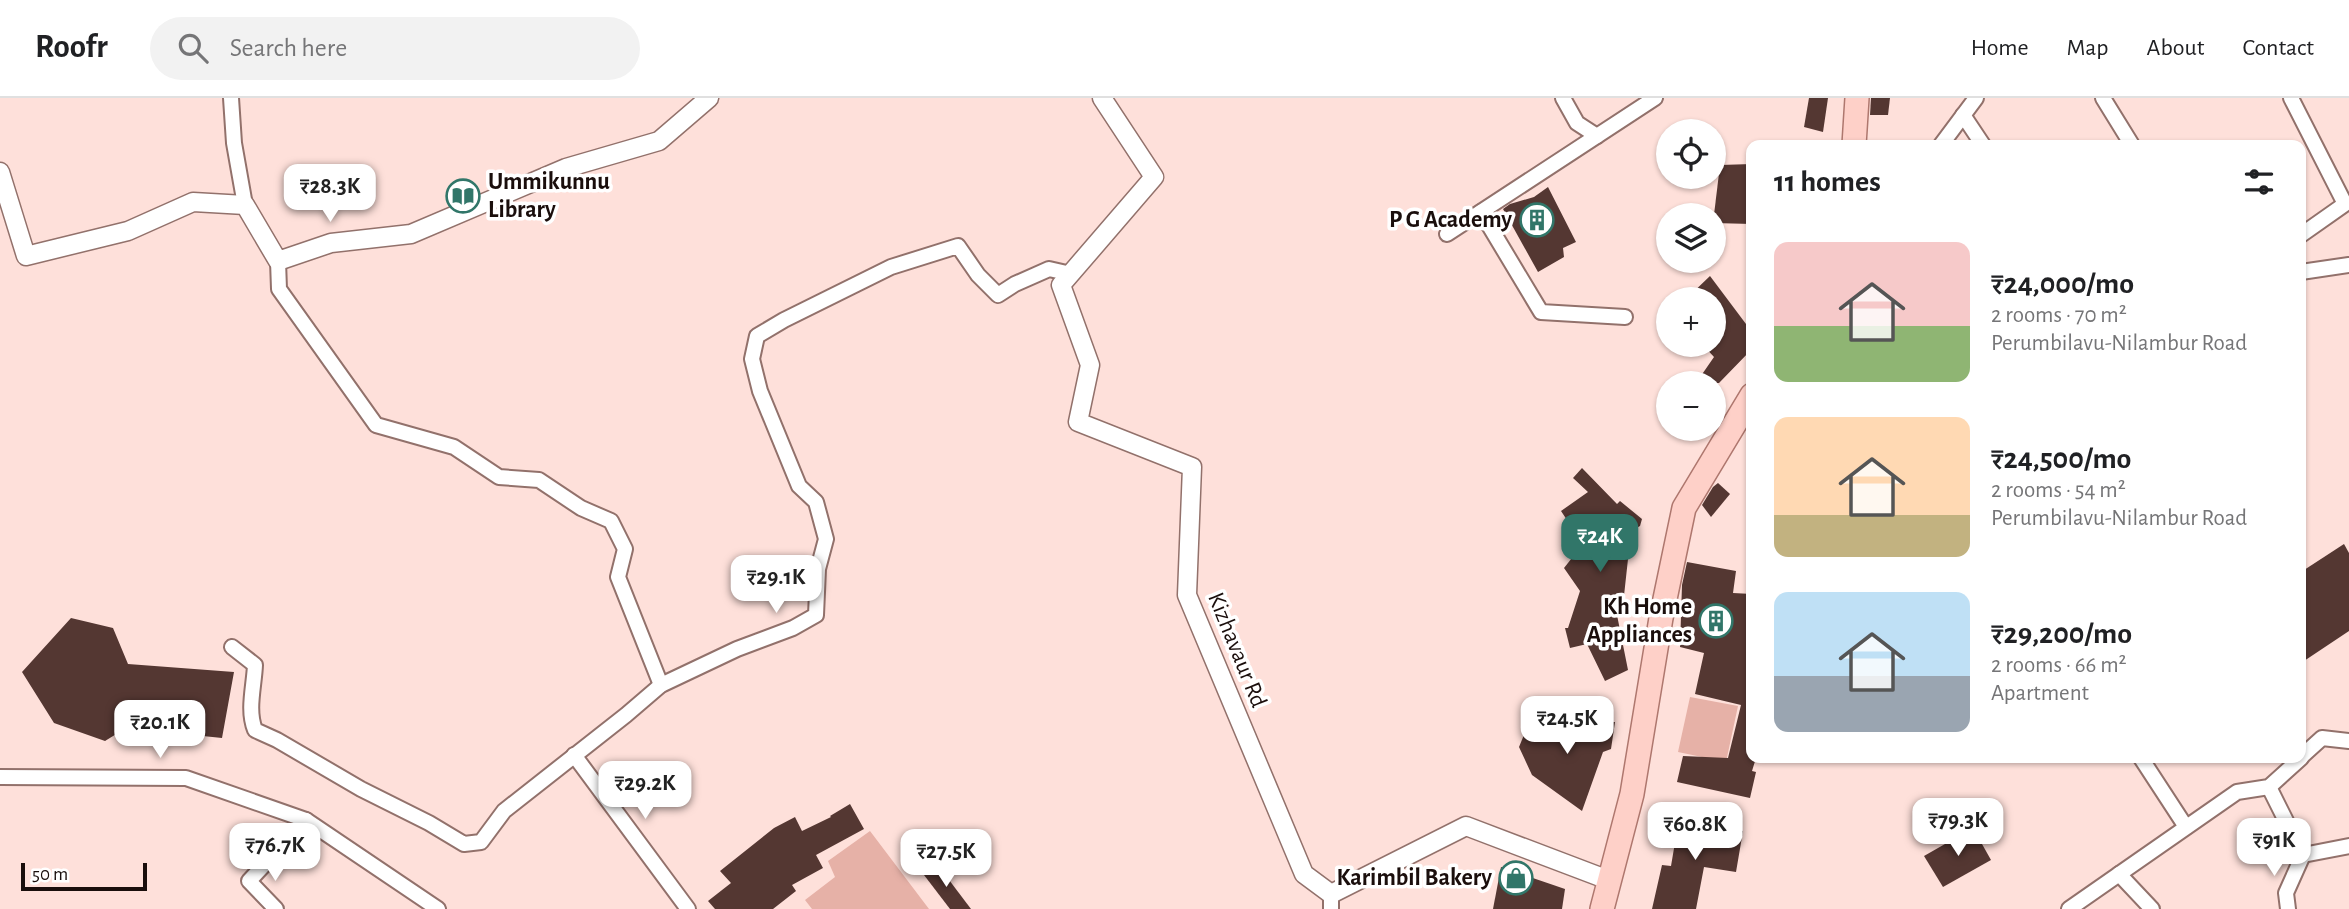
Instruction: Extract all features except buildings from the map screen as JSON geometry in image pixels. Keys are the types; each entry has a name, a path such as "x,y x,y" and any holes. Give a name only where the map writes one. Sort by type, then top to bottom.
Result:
{"main road":[{"path":"1854,140 1857,98"},
{"path":"1602,909 1632,794 1661,618 1684,508 1746,405"}],"street":[{"path":"231,98 234,143 245,205 278,261 279,289 376,425 454,447 499,477 539,480 581,508 611,521 625,549 618,578 661,685"},
{"path":"278,261 331,243 411,234 566,168 659,141 709,98"},
{"path":"232,647 255,665 250,717 255,730 464,844 481,842 504,811 661,685 737,649 793,628 816,615 818,569 825,539 816,502 799,486 760,391 752,359 757,335 891,267 958,246 978,275 998,295 1049,269 1071,274 1154,177 1102,98"},
{"path":"1563,98 1577,123 1597,136"},
{"path":"1447,234 1655,98"},
{"path":"1945,140 1976,98"},
{"path":"2103,98 2129,140"},
{"path":"2291,98 2345,204 2306,231"},
{"path":"1963,115 1980,140"},
{"path":"0,172 26,256 128,231 193,202 245,205"},
{"path":"1481,212 1541,312 1625,317"},
{"path":"2306,270 2349,265"},
{"name":"Kizhavaur Rd","path":"1071,274 1061,285 1090,365 1078,422 1192,467 1187,595 1304,874 1331,902 1466,826 1611,881"},
{"path":"2306,752 2322,738 2349,741"},
{"path":"574,755 688,909"},
{"path":"2144,763 2186,827"},
{"path":"2076,906 2237,792 2269,787 2295,763"},
{"path":"0,777 186,778 306,820 438,909"},
{"path":"2269,787 2303,855"},
{"path":"276,909 249,881 306,820"},
{"path":"2303,855 2349,846"},
{"path":"2288,909 2286,893 2303,855"},
{"path":"2119,874 2152,909"}],"shaded area":[{"path":"1690,697 1738,706 1726,762 1678,752"},
{"path":"870,831 929,909 812,909 805,900 835,877 828,861"}],"place":[{"name":"Ummikunnu Library","path":"463,196"},
{"name":"P G Academy","path":"1537,220"},
{"name":"Kh Home Appliances","path":"1716,621"},
{"name":"Karimbil Bakery","path":"1516,878"}]}
